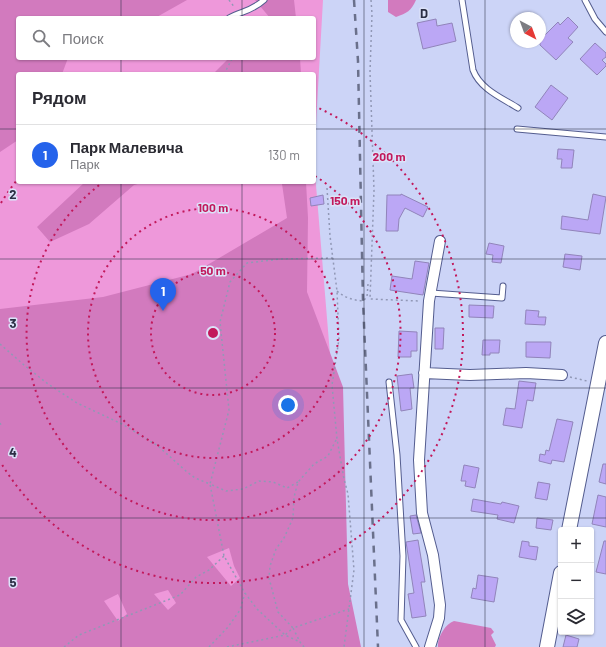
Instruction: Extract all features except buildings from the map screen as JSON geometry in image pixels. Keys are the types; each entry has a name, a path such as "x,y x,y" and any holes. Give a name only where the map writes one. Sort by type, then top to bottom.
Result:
{"main road":[{"path":"570,527 601,379 606,343"},
{"path":"547,647 558,589"}],"street":[{"path":"430,647 439,618 440,605 433,555 422,513 419,460 430,297 440,241"},
{"path":"424,373 470,375 526,373 562,375"}],"lane":[{"path":"233,16 240,12 247,12 264,0"},
{"path":"462,0 473,70 476,76 482,84 518,108"},
{"path":"584,0 595,19 606,32"},
{"path":"517,129 606,138"},
{"path":"430,297 502,298 503,286"},
{"path":"389,382 397,455 403,556 401,620 416,647"}],"path":[{"path":"228,0 240,12"},
{"path":"371,0 370,72 374,190 370,299 430,297"},
{"path":"225,72 231,60"},
{"path":"327,188 330,236 337,291 339,339 332,385 337,439 348,494 354,570 344,647"},
{"path":"300,642 284,635 257,609 245,593 224,556 210,484 229,410 220,322 230,282 247,263 281,259 334,258"},
{"path":"337,291 343,296 363,301 367,297 368,284 371,285"},
{"path":"0,344 24,365 60,392 77,403 116,421 158,446 191,475 226,491 243,489 259,481 273,482 287,488 298,482 314,464 328,456 337,439"},
{"path":"562,375 601,379"},
{"path":"298,482 294,497 293,518 284,538 276,549 270,566 269,578 278,612 293,628 304,647"},
{"path":"64,647 79,636 180,595 196,577 209,570 224,556"},
{"path":"209,647 228,627 240,610 245,593"},
{"path":"227,647 284,635 293,628 349,609"}],"shaded area":[{"path":"0,0 323,0 316,124 316,72 16,72 16,184 316,184 337,439 350,647 0,647"},
{"path":"0,0 187,0 159,16 16,16 16,60 67,60 63,72 16,72 16,141 0,152"},
{"path":"255,0 294,0 296,16 268,16"},
{"path":"388,0 416,0 408,11 396,17 388,12"},
{"path":"227,60 300,60 301,72 215,72"},
{"path":"83,184 138,184 134,185 89,224 50,242 37,227"},
{"path":"282,184 306,184 308,218 307,292 343,387 348,584 361,647 0,647 0,309 103,297 192,274 287,218","holes":["229,548 234,566 240,578 231,586 207,557","168,590 176,603 168,610 154,594","118,594 127,614 118,621 104,601"]},
{"path":"454,621 491,628 494,632 491,635 496,645 495,647 438,647 442,632"}],"railway":[{"path":"354,0 358,61 363,301 378,647"}],"place":[{"name":"Парк Малевича","path":"163,311"}]}
